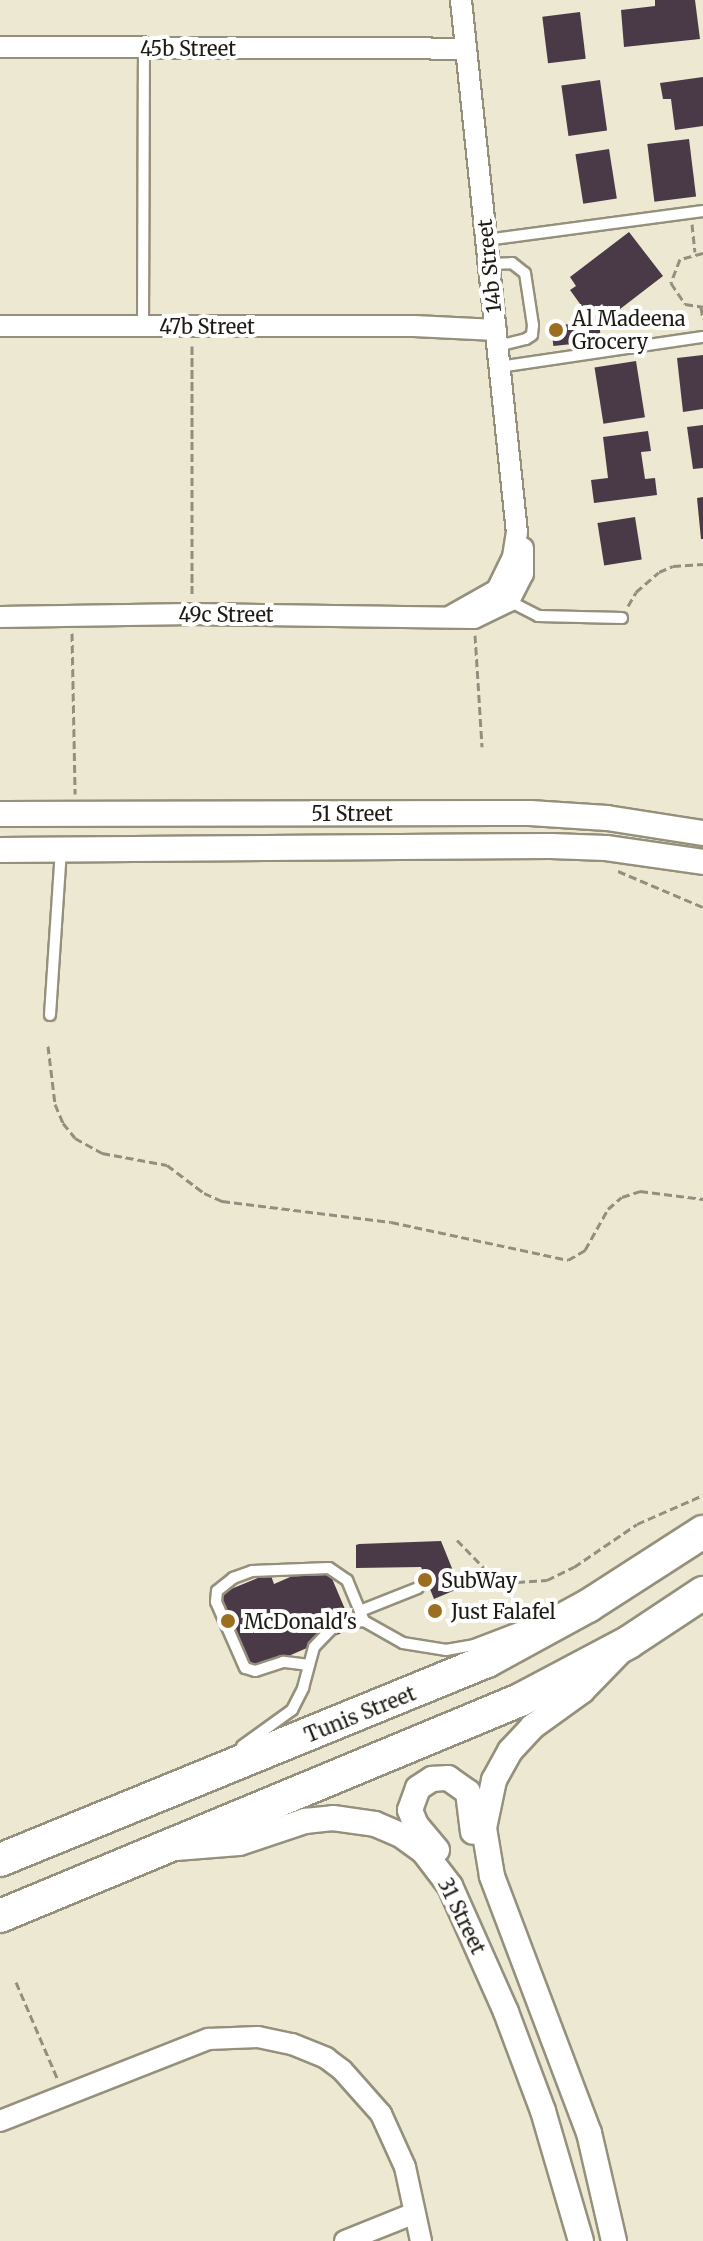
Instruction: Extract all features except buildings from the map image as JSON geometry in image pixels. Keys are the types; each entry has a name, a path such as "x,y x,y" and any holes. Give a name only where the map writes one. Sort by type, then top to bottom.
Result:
{"main road":[{"name":"Tunis Street","path":"0,1860 487,1661 563,1620 703,1532"},
{"path":"0,1916 520,1700 629,1642 703,1593"}],"street":[{"name":"14b Street","path":"461,0 517,533 503,595"},
{"name":"45b Street","path":"0,47 377,50 465,41"},
{"name":"47b Street","path":"0,326 414,326 496,330"},
{"name":"49c Street","path":"451,616 503,595"},
{"path":"474,618 503,595"},
{"name":"49c Street","path":"0,617 192,614 474,618"},
{"name":"51 Street","path":"0,814 530,813 607,818 703,833"},
{"name":"51 Street","path":"0,850 551,846 606,848 703,862"},
{"name":"31 Street","path":"614,2241 589,2133 503,1907 488,1860 484,1828 489,1795 497,1773 520,1739 590,1684 629,1642"},
{"path":"479,1950 459,1884 412,1818 414,1794 425,1782 448,1778 468,1792 477,1853 487,1882 503,1907"},
{"name":"31 Street","path":"165,1848 220,1846 319,1818 347,1818 375,1824 413,1843 434,1862 450,1886 479,1950 543,2111 581,2241"},
{"path":"0,2121 208,2039 258,2037 292,2044 326,2058 369,2098 399,2149 421,2241"},
{"path":"345,2241 415,2213"}],"lane":[{"path":"143,326 144,48"},
{"path":"486,240 703,211"},
{"path":"489,264 512,263 525,273 533,325 532,335 526,339 496,330"},
{"path":"499,367 703,337"},
{"path":"503,595 538,616 622,618"},
{"path":"50,1015 61,850"},
{"path":"309,1665 283,1662 255,1671 245,1668 216,1602 217,1591 233,1578 252,1571 329,1568 347,1580 362,1616 403,1643 446,1650 474,1645 519,1626 563,1620"},
{"path":"185,1784 284,1718 298,1699 314,1647 327,1630 418,1588"}],"path":[{"path":"692,222 695,252"},
{"path":"703,253 695,252 674,266 671,283 678,299 702,307 703,319"},
{"path":"663,284 671,283"},
{"path":"192,326 192,614"},
{"path":"622,618 636,592 659,572 673,566 703,564"},
{"path":"72,616 75,814"},
{"path":"474,618 482,747"},
{"path":"609,868 703,907"},
{"path":"48,1046 55,1104 63,1123 75,1138 102,1153 167,1165 204,1193 222,1201 391,1222 568,1260 585,1250 608,1209 622,1197 640,1191 703,1199"},
{"path":"457,1540 476,1564 502,1578 517,1582 547,1580 574,1567 637,1524 703,1495"},
{"path":"16,1982 64,2095"}],"place":[{"name":"Al Madeena Grocery","path":"556,330"},
{"name":"SubWay","path":"425,1580"},
{"name":"Just Falafel","path":"435,1611"},
{"name":"McDonald's","path":"228,1621"}]}
